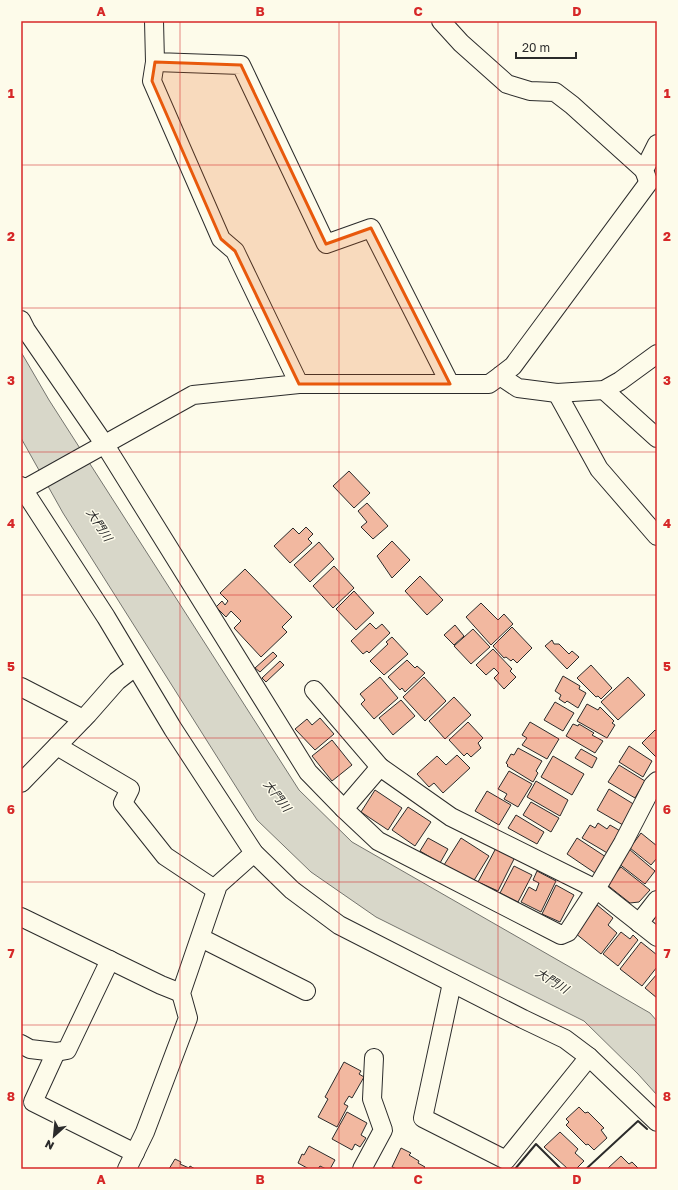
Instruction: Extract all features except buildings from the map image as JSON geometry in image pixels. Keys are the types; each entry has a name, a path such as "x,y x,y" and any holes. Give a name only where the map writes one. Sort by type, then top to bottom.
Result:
{"street":[{"path":"154,21 155,62 152,81 221,239 235,251 299,384"},
{"path":"441,21 461,43 507,84 530,91 555,92 572,105 650,181"},
{"path":"155,62 241,65 326,244 370,228 450,384"},
{"path":"657,144 650,181 512,366 488,384 299,384 193,395 24,488 106,617 173,730 254,853 292,890 339,925 522,1019 565,1039 589,1058 657,1122"},
{"path":"21,320 308,772 378,841 561,935 568,932 596,890 623,843 653,785 657,781"},
{"path":"500,376 518,388 557,393 604,390 620,381 657,354"},
{"path":"604,390 657,438"},
{"path":"557,393 599,469 657,536"},
{"path":"21,783 83,719 117,681 135,667"},
{"path":"21,687 83,719"},
{"path":"314,690 380,767 451,817 596,890 657,937"},
{"path":"57,746 130,789 123,804 165,856 216,890"},
{"path":"344,809 380,767"},
{"path":"56,1052 33,1102 131,1161 145,1132 188,1018 182,993 216,890 218,885 254,853"},
{"path":"639,923 657,900"},
{"path":"21,917 160,985 182,993"},
{"path":"201,938 306,991"},
{"path":"21,1044 30,1049 56,1052 66,1050 110,960"},
{"path":"452,983 423,1118 506,1160 589,1058"},
{"path":"362,1169 383,1130 372,1099 374,1058"}],"highlighted area":[{"path":"155,62 241,65 326,244 371,228 450,384 299,384 235,251 221,239 152,81"}],"water":[{"name":"大門川","path":"21,352 49,400 299,790 352,842 650,1013 657,1021 657,1095 638,1074 584,1021 376,917 311,872 257,820 63,513 21,438"}],"wall":[{"path":"586,1169 638,1121 647,1129"},
{"path":"515,1169 536,1144 561,1169"}]}
